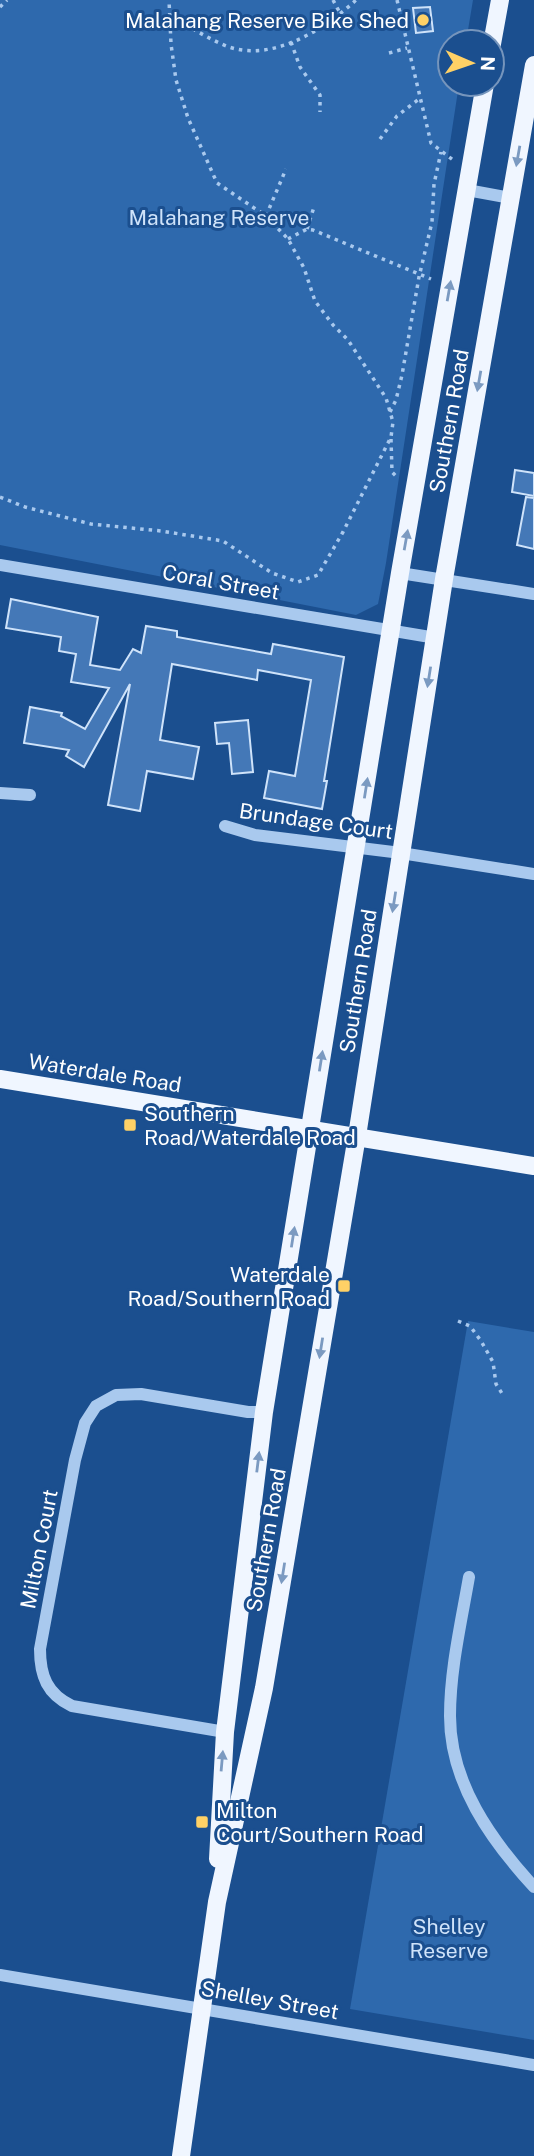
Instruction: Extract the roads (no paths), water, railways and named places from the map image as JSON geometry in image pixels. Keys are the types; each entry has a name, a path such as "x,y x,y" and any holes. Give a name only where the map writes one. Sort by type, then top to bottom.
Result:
{"main road":[{"path":"495,28 500,0"},
{"name":"Southern Road","path":"181,2156 217,1902 264,1688 357,1136 444,579 534,65"},
{"name":"Southern Road","path":"217,1902 220,1791 225,1732 264,1412 400,573 483,98"},
{"name":"Waterdale Road","path":"0,1079 534,1166"}],"street":[{"path":"467,190 511,198"},
{"name":"Coral Street","path":"0,565 436,638"},
{"path":"400,573 534,594"},
{"path":"0,793 30,796"},
{"name":"Brundage Court","path":"225,827 255,835 401,853 534,874"},
{"name":"Milton Court","path":"225,1732 72,1706 60,1700 46,1684 41,1673 40,1649 75,1460 85,1423 96,1406 116,1395 141,1394 248,1412 264,1412"},
{"path":"470,1577 458,1636 451,1701 451,1736 457,1762 481,1820 494,1841 534,1887"},
{"name":"Shelley Street","path":"0,1975 534,2065"}],"place":[{"name":"Malahang Reserve Bike Shed","path":"423,20"},
{"name":"Southern Road/Waterdale Road","path":"130,1125"},
{"name":"Waterdale Road/Southern Road","path":"344,1286"},
{"name":"Milton Court/Southern Road","path":"202,1822"}],"park label":[{"name":"Malahang Reserve","path":"219,217"},
{"name":"Shelley Reserve","path":"449,1938"}]}
